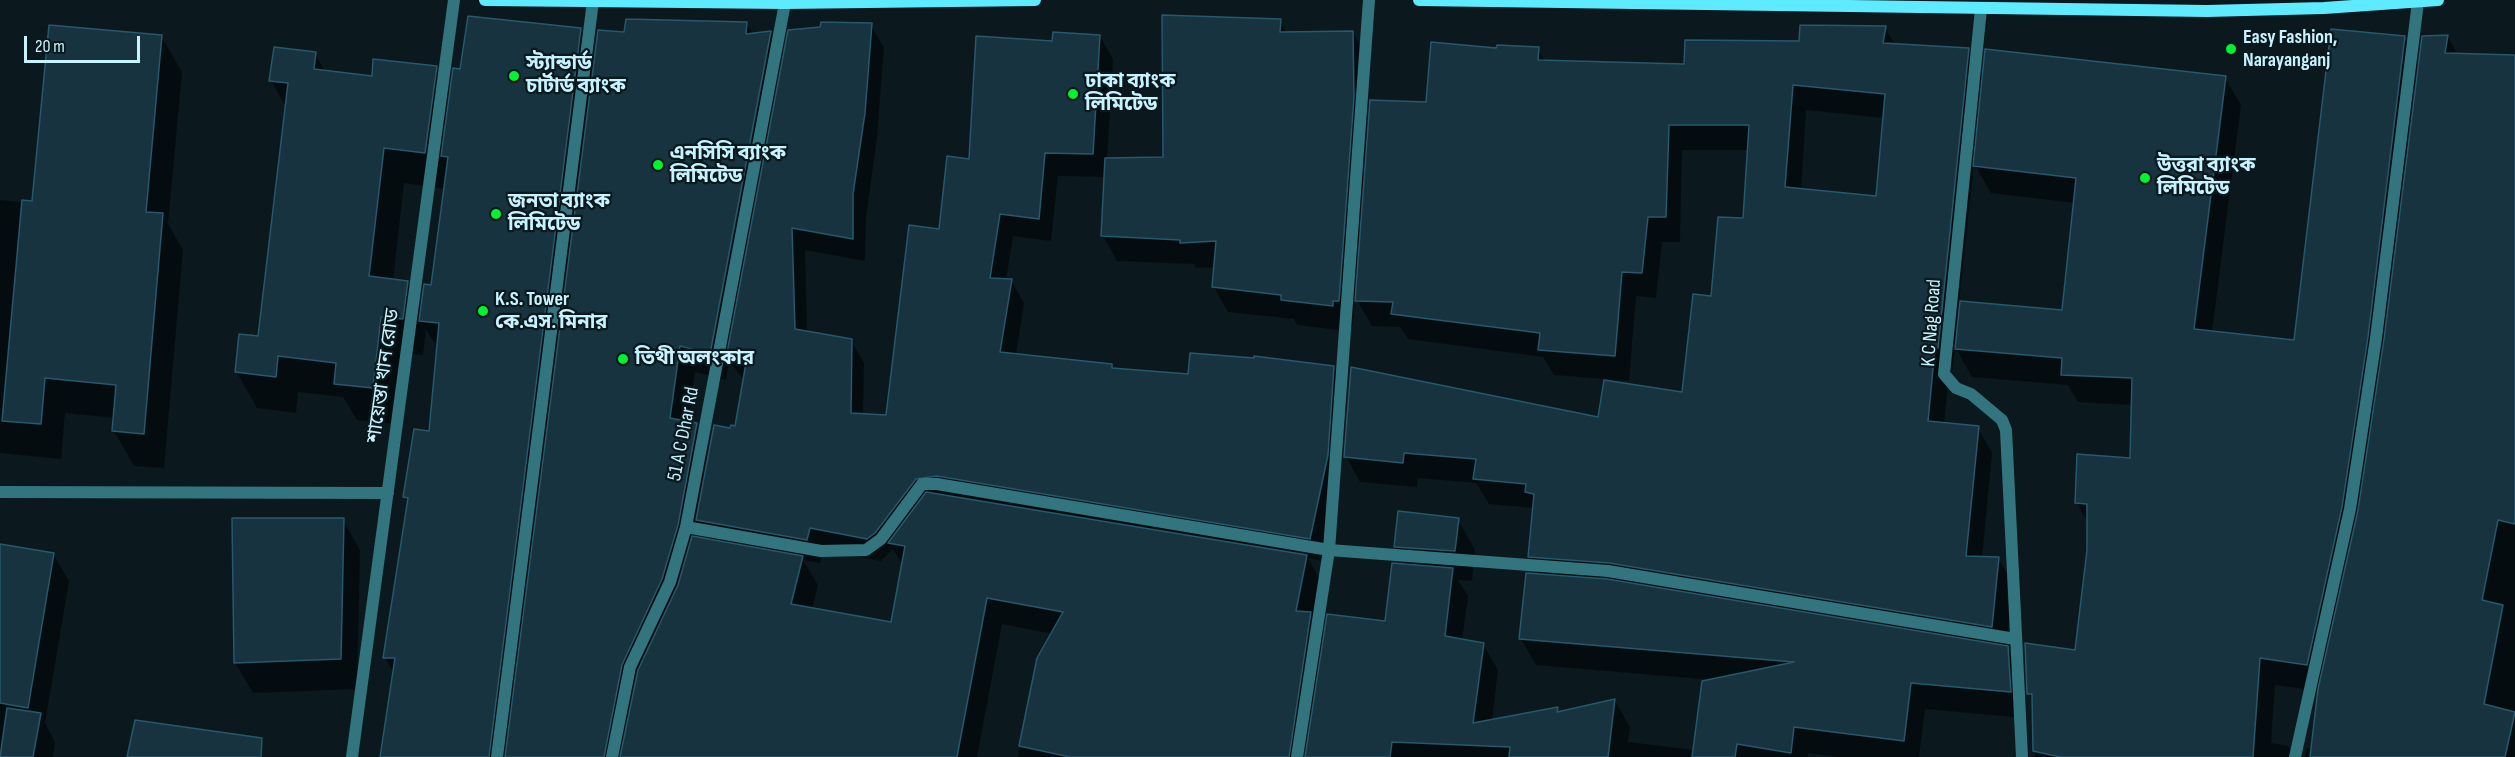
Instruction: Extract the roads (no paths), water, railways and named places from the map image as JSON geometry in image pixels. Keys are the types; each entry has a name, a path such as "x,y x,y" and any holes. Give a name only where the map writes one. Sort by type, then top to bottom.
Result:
{"main road":[{"path":"485,0 785,3 1035,0"},
{"path":"1419,0 2206,11 2324,8 2438,0"}],"street":[{"name":"শায়েস্তা খান রোড","path":"352,757 454,0"},
{"path":"1297,757 1329,550 1369,0"},
{"path":"497,757 593,1"},
{"path":"2295,757 2350,509 2376,338 2418,2"},
{"name":"51 A C Dhar Rd","path":"612,757 630,667 670,582 686,527 785,3"},
{"name":"K C Nag Road","path":"1981,9 1944,374 1956,388 1971,394 2002,420 2006,430 2022,757"},
{"path":"686,527 821,550 866,550 881,539 922,484 937,484 1329,550 1608,571 2015,639"},
{"path":"0,492 387,493"}],"place":[{"name":"Easy Fashion, Narayanganj","path":"2231,49"},
{"name":"স্ট্যান্ডার্ড চার্টার্ড ব্যাংক","path":"514,76"},
{"name":"ঢাকা ব্যাংক লিমিটেড","path":"1073,94"},
{"name":"এনসিসি ব্যাংক লিমিটেড","path":"658,165"},
{"name":"উত্তরা ব্যাংক লিমিটেড","path":"2145,178"},
{"name":"জনতা ব্যাংক লিমিটেড","path":"496,214"},
{"name":"K.S. Tower কে.এস. মিনার","path":"483,311"},
{"name":"তিথী অলংকার","path":"623,359"}]}
